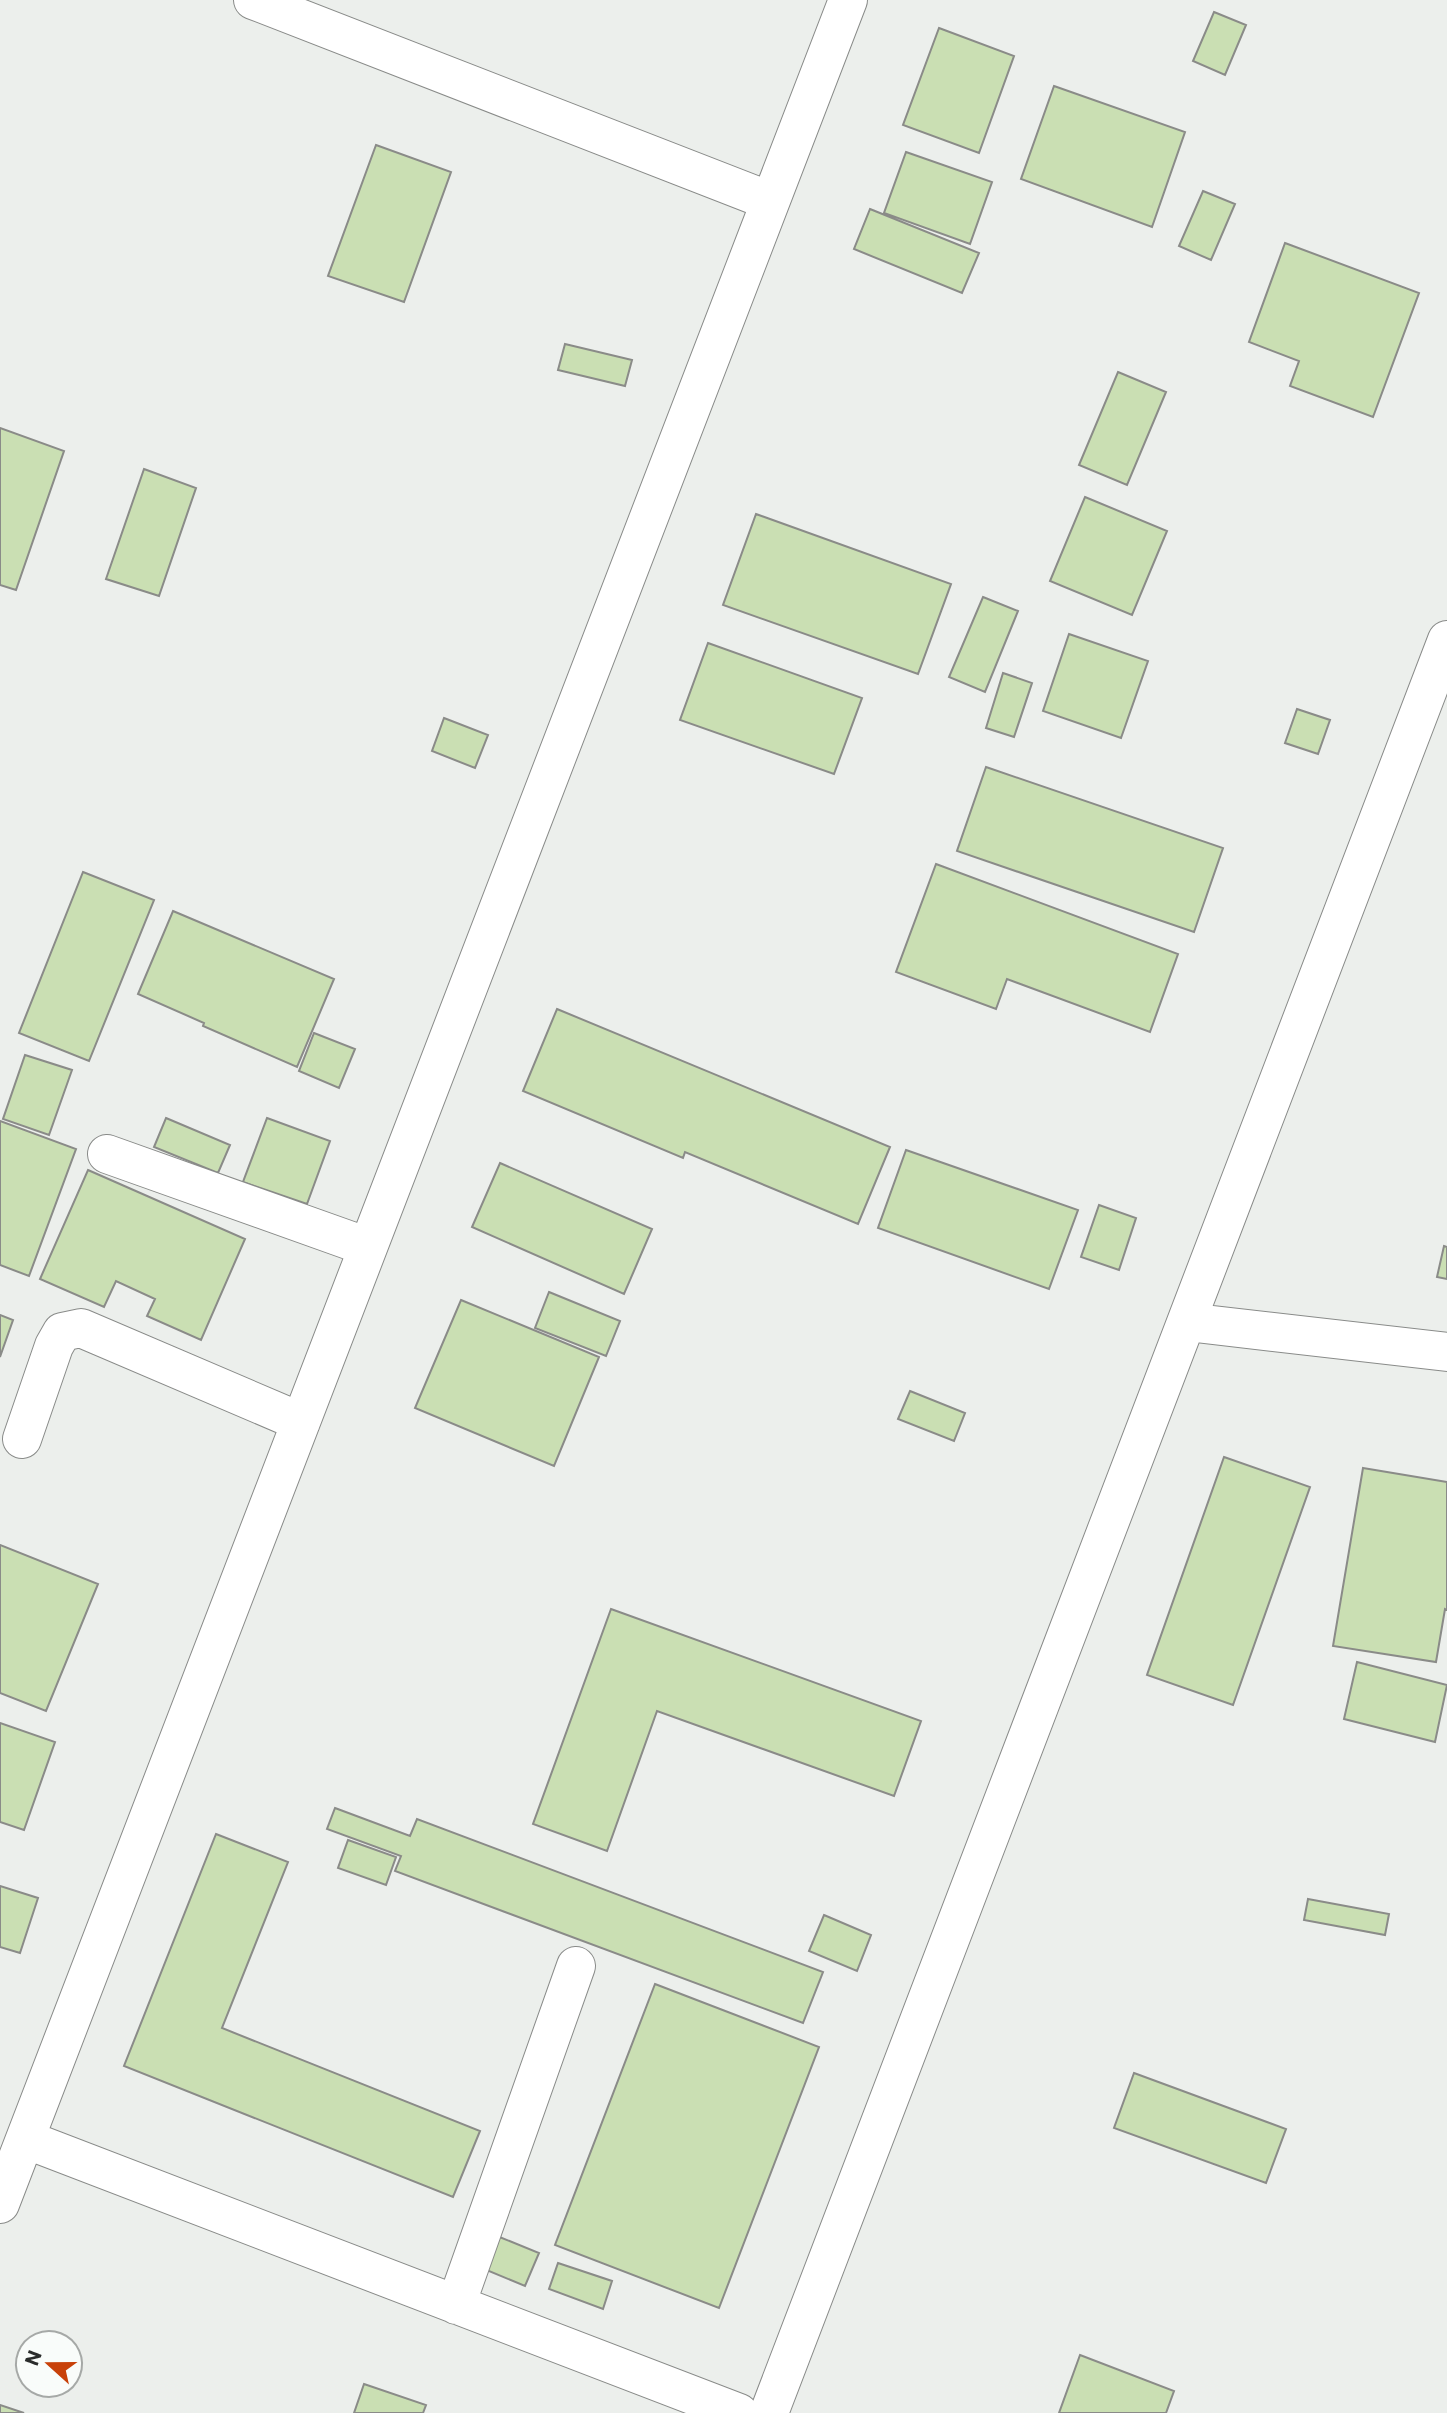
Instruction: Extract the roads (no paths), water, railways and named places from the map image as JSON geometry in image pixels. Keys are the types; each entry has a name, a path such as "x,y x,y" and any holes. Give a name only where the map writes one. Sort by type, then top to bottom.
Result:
{"street":[{"path":"253,0 771,201"},
{"path":"0,2204 848,0"},
{"path":"769,2413 1447,640"},
{"path":"107,1154 368,1247"},
{"path":"1187,1322 1447,1352"},
{"path":"22,1439 54,1346 62,1332 81,1328 301,1422"},
{"path":"456,2305 576,1966"},
{"path":"25,2139 738,2413"}]}
